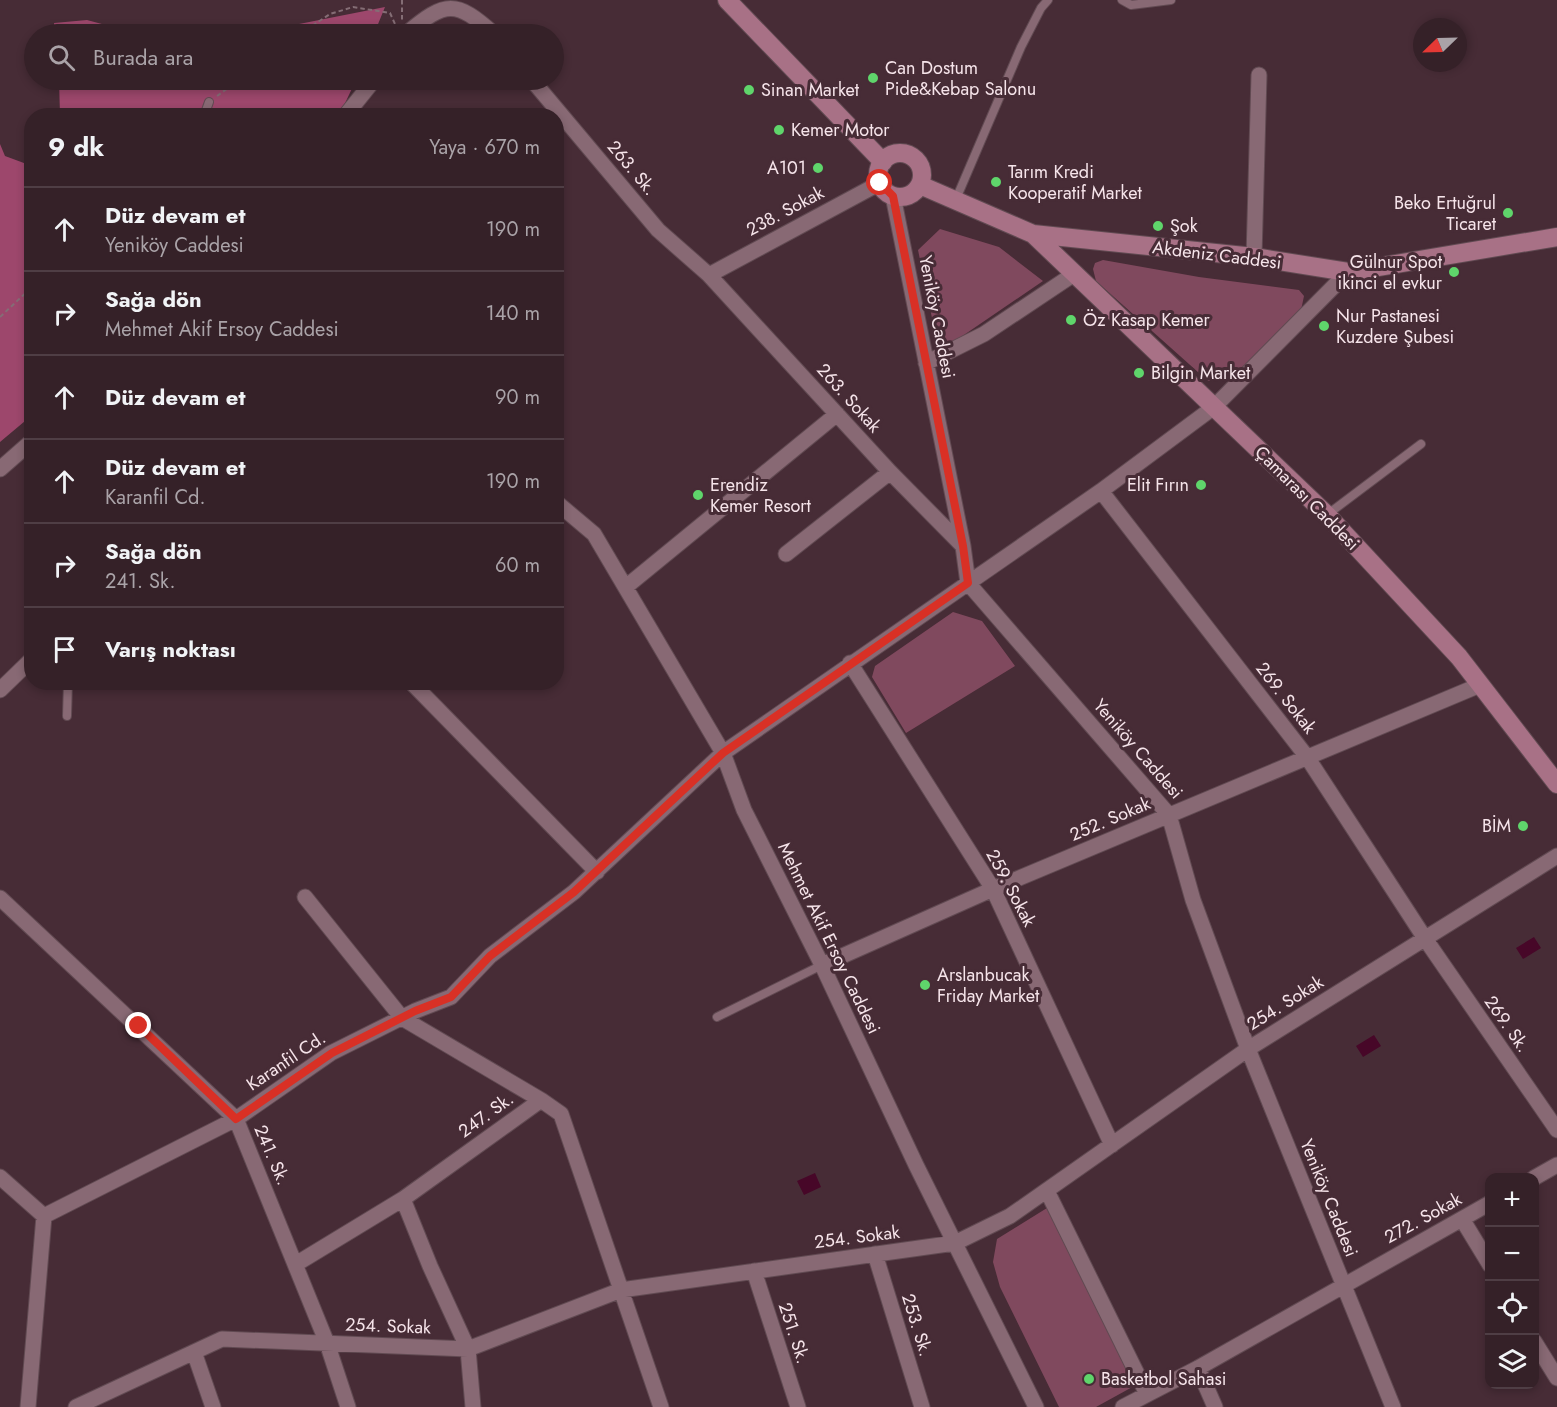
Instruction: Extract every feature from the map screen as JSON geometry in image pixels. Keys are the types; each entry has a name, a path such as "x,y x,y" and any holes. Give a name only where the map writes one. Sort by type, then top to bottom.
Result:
{"street":[{"path":"411,24 435,6 447,2 468,6 485,24"},
{"path":"728,2 883,162"},
{"path":"1254,257 1260,75"},
{"path":"351,108 366,90"},
{"name":"263. Sk.","path":"540,90 556,108"},
{"name":"263. Sk.","path":"564,118 658,230 709,274"},
{"path":"902,153 912,156 920,164 922,174 920,185 913,193 903,197 893,196 880,183 878,175 883,162 891,155 902,153"},
{"name":"238. Sokak","path":"709,274 880,183"},
{"name":"Akdeniz Caddesi","path":"920,185 1033,234 1254,257 1347,272 1557,237"},
{"name":"Yeniköy Caddesi","path":"893,196 963,546 968,583 1169,815 1193,900 1248,1049 1393,1407"},
{"name":"Çamarası Caddesi","path":"1033,234 1327,515 1459,657 1557,784"},
{"path":"723,753 1101,491 1214,407 1347,272"},
{"name":"263. Sokak","path":"709,274 890,472 963,546"},
{"path":"926,363 984,334 1074,274"},
{"path":"627,586 837,414"},
{"path":"0,469 24,448"},
{"path":"786,554 890,472"},
{"name":"269. Sokak","path":"1101,491 1307,757 1426,940"},
{"name":"Mehmet Akif Ersoy Caddesi","path":"564,509 594,534 627,586 723,753 744,810 822,965 1036,1407"},
{"name":"259. Sokak","path":"850,663 993,889 1112,1145"},
{"path":"0,690 24,667"},
{"name":"252. Sokak","path":"822,965 993,889 1480,685"},
{"path":"419,690 597,872"},
{"name":"Karanfil Cd.","path":"44,1216 236,1119 332,1053 402,1018 451,997 490,956 597,872 723,753"},
{"name":"254. Sokak","path":"76,1407 222,1339 468,1349 621,1290 955,1243 1010,1216 1248,1049 1426,940 1557,856"},
{"path":"305,897 402,1018 541,1100"},
{"name":"241. Sk.","path":"0,898 236,1119 327,1343 348,1407"},
{"name":"269. Sk.","path":"1426,940 1557,1130"},
{"name":"247. Sk.","path":"296,1264 403,1199 541,1100 561,1114 661,1407"},
{"path":"1539,1175 1557,1165"},
{"path":"0,1177 44,1216 28,1407"},
{"path":"1047,1191 1147,1394"},
{"path":"403,1199 430,1266 468,1349 473,1407"},
{"name":"272. Sokak","path":"1123,1407 1198,1368 1485,1206"},
{"path":"1462,1219 1485,1257"},
{"name":"253. Sk.","path":"875,1254 922,1407"},
{"name":"251. Sk.","path":"754,1271 798,1407"},
{"path":"1539,1349 1557,1378"},
{"path":"194,1352 213,1407"},
{"path":"1198,1368 1215,1407"}],"lane":[{"path":"955,200 1021,47 1041,8 1048,0"},
{"path":"1122,0 1131,5 1171,0"},
{"path":"207,108 209,102"},
{"path":"1327,515 1421,444"},
{"path":"67,716 68,690"},
{"path":"717,1017 822,965"}],"path":[{"path":"315,24 330,14 353,7 390,13 397,24"},
{"path":"209,102 225,90"},
{"path":"0,317 24,294"}],"shaded area":[{"path":"385,7 378,24 299,24"},
{"path":"87,20 102,24 54,24"},
{"path":"59,90 351,90 343,108 60,108"},
{"path":"0,144 5,156 24,163 24,422 0,442"},
{"path":"940,229 999,247 1043,281 939,352 918,250"},
{"path":"1103,260 1199,277 1299,290 1304,296 1300,315 1234,381 1208,381 1096,281 1093,269 1095,263"},
{"path":"953,612 982,621 1015,666 906,733 872,677 875,666"},
{"path":"1534,937 1541,948 1523,959 1516,948"},
{"path":"1374,1035 1381,1046 1363,1057 1356,1046"},
{"path":"815,1173 821,1187 804,1195 797,1181"},
{"path":"1047,1208 1136,1385 1096,1407 1059,1407 1000,1287 993,1262 997,1239"}],"place":[{"name":"Can Dostum Pide&Kebap Salonu","path":"873,78"},
{"name":"Sinan Market","path":"749,90"},
{"name":"Kemer Motor","path":"779,130"},
{"name":"A101","path":"818,168"},
{"name":"Tarım Kredi Kooperatif Market","path":"996,182"},
{"name":"Beko Ertuğrul Ticaret","path":"1508,213"},
{"name":"Şok","path":"1158,226"},
{"name":"Gülnur Spot ikinci el evkur","path":"1454,272"},
{"name":"Öz Kasap Kemer","path":"1071,320"},
{"name":"Nur Pastanesi Kuzdere Şubesi","path":"1324,326"},
{"name":"Bilgin Market","path":"1139,373"},
{"name":"Elit Fırın","path":"1201,485"},
{"name":"Erendiz Kemer Resort","path":"698,495"},
{"name":"BİM","path":"1523,826"},
{"name":"Arslanbucak Friday Market","path":"925,985"},
{"name":"Basketbol Sahasi","path":"1089,1379"}],"route":[{"path":"139,1026 236,1119 332,1053 415,1011 451,997 490,956 574,892 723,753 968,583 963,546 893,196 880,183"}]}
